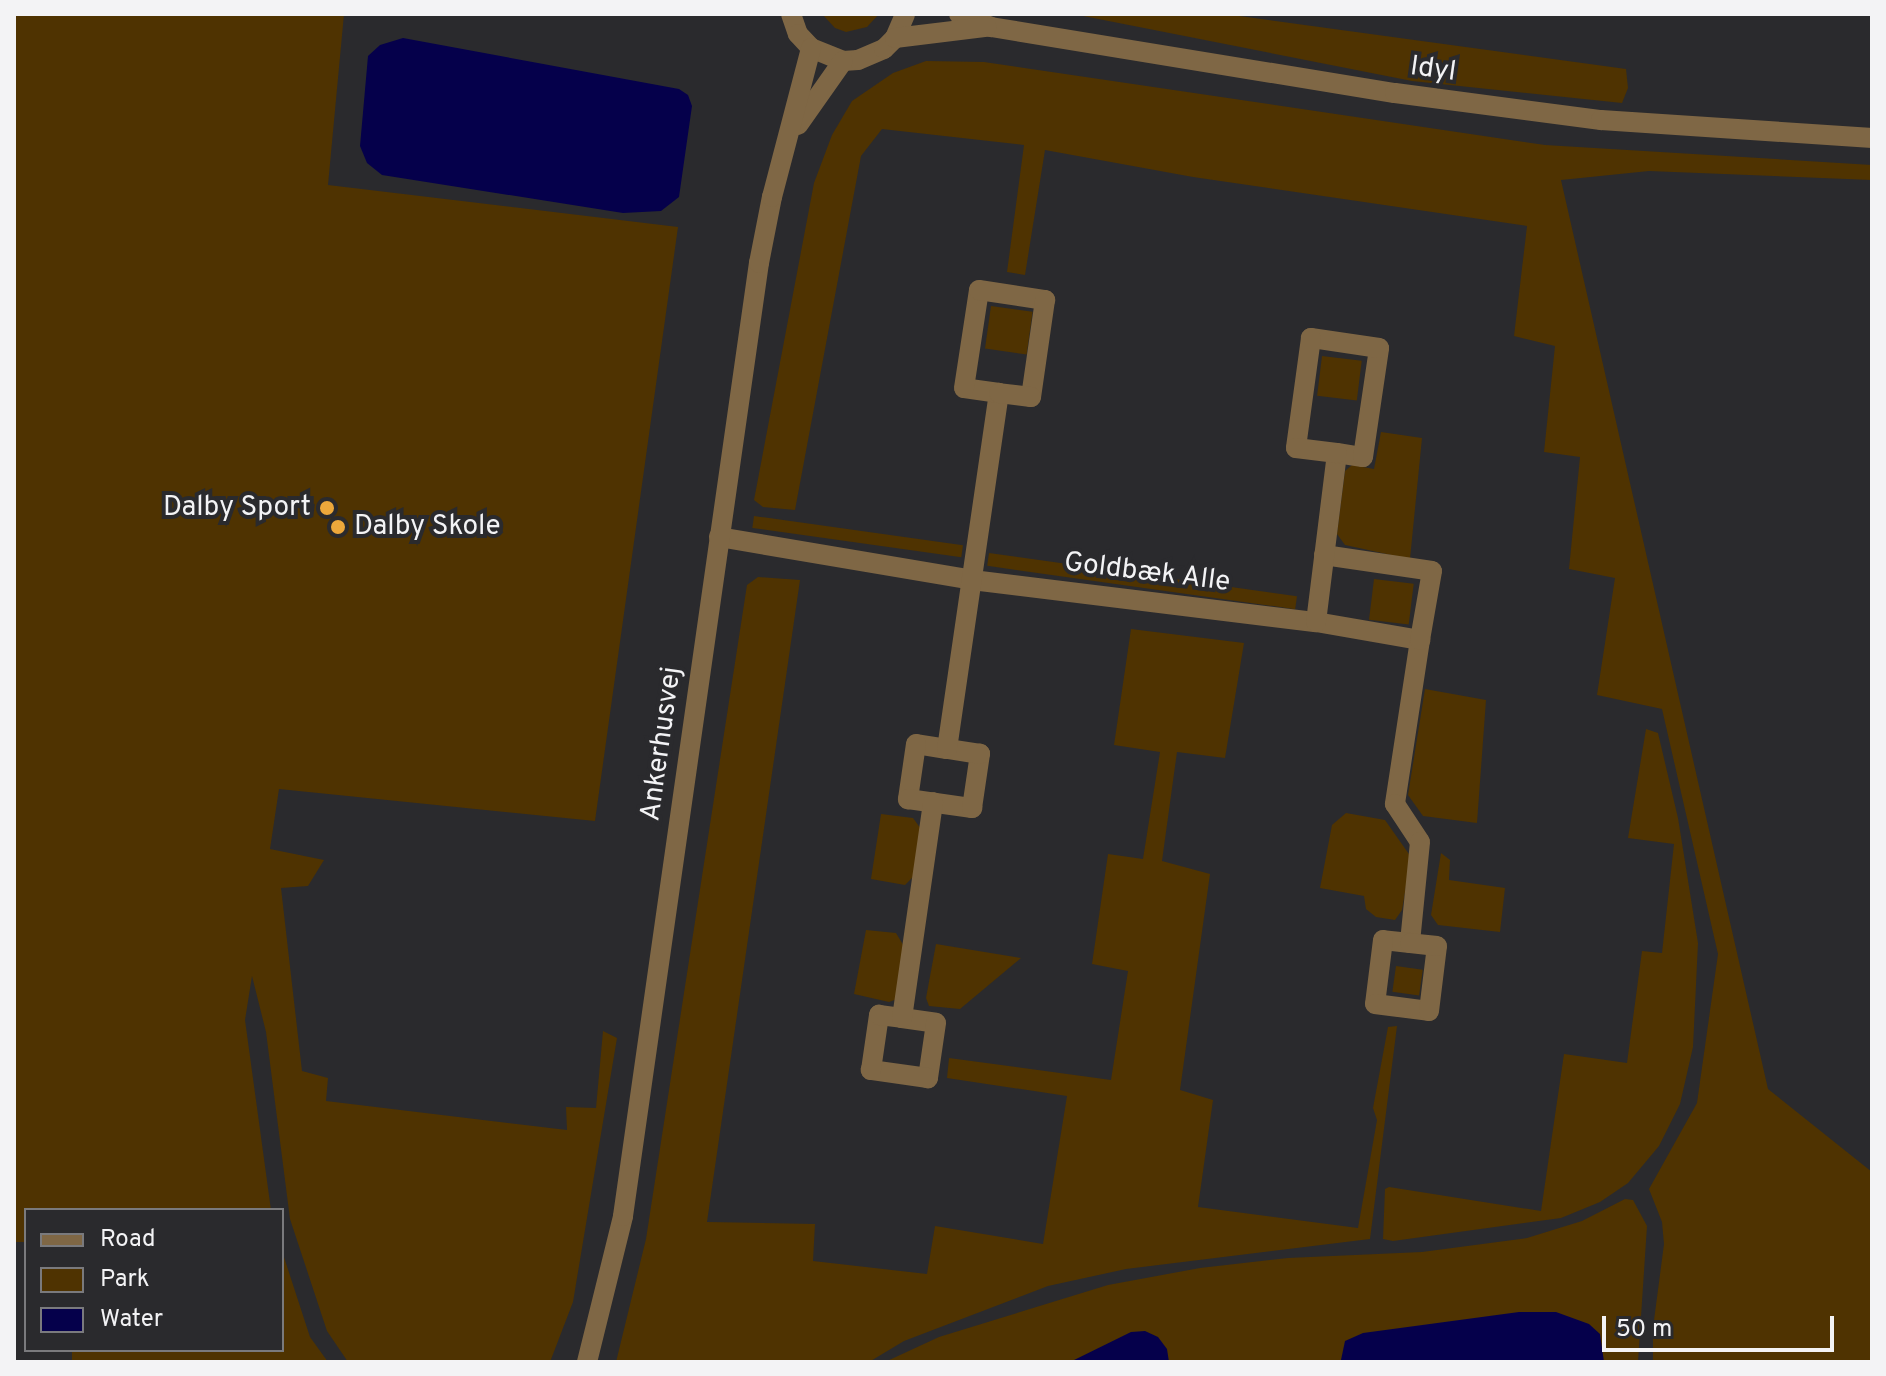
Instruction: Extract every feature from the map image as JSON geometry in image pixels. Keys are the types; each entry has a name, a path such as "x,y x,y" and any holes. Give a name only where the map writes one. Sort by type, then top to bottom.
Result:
{"street":[{"path":"789,15 798,34 811,48 843,61 872,56 895,38 905,14"},
{"name":"Idyl","path":"959,14 991,27 1395,93 1554,114 1872,138"},
{"name":"Idyl","path":"895,38 991,27"},
{"name":"Ankerhusvej","path":"587,1362 623,1216 759,263 772,197 791,135 811,48"},
{"name":"Ankerhusvej","path":"791,135 843,61"},
{"path":"979,290 1045,300 1031,397 999,393 964,388 979,290"},
{"path":"1311,338 1379,348 1363,457 1337,453 1296,448 1311,338"},
{"path":"947,749 999,393"},
{"path":"1316,622 1337,453"},
{"name":"Goldbæk Alle","path":"719,537 972,580 1316,622 1420,640"},
{"path":"1324,555 1432,571 1395,804 1420,842 1410,943"},
{"path":"916,744 947,749 980,754 972,808 908,799 916,744"},
{"path":"902,1018 933,802"}],"green space":[{"name":"Dalby Sport","path":"14,14 344,14 328,185 678,227 595,821 279,789 270,849 324,860 308,886 281,888 302,1071 328,1078 326,1101 567,1130 566,1107 596,1108 603,1031 617,1038 573,1302 550,1362 348,1362 327,1331 290,1219 266,1032 252,976 245,1020 271,1208 24,1208 24,1242 14,1242"},
{"path":"822,14 879,14 867,27 846,32 835,28"},
{"path":"1073,14 1225,14 1626,69 1628,88 1622,103 1412,81"},
{"path":"926,61 984,62 1545,145 1872,165 1872,180 1649,171 1561,180 1768,1089 1872,1172 1872,1362 1653,1362 1653,1328 1664,1244 1662,1222 1649,1189 1697,1103 1718,954 1662,709 1597,695 1615,578 1569,569 1580,457 1544,452 1555,346 1514,336 1527,226 1193,177 1045,150 1025,275 1007,272 1024,145 882,129 861,156 795,510 763,507 754,500 814,183 832,135 852,101 893,73"},
{"path":"991,306 1033,312 1027,354 985,349"},
{"path":"1322,356 1362,361 1357,401 1317,396"},
{"path":"1381,432 1422,438 1410,559 1345,545 1337,534 1345,471 1352,465 1374,469"},
{"path":"754,516 963,545 961,557 752,528"},
{"path":"989,553 1297,596 1295,609 987,566"},
{"path":"758,577 800,580 707,1222 815,1224 813,1261 927,1274 935,1226 1043,1244 1067,1096 947,1078 949,1058 1111,1080 1128,971 1092,964 1108,854 1143,859 1160,752 1114,745 1131,629 1244,643 1225,758 1177,752 1162,861 1210,874 1180,1090 1213,1100 1198,1207 1358,1228 1377,1120 1373,1108 1388,1027 1397,1026 1370,1239 1126,1269 1048,1286 904,1341 869,1362 616,1362 646,1239 747,585"},
{"path":"1374,579 1414,584 1409,625 1369,620"},
{"path":"1425,689 1486,700 1477,823 1423,816 1408,795"},
{"path":"1646,729 1658,733 1678,818 1698,943 1693,1047 1680,1104 1659,1146 1628,1183 1600,1202 1561,1218 1393,1241 1383,1239 1385,1189 1389,1187 1541,1211 1564,1054 1627,1063 1642,951 1662,953 1674,844 1628,838"},
{"path":"1346,813 1385,820 1411,857 1402,910 1395,920 1376,917 1366,909 1364,896 1320,888 1332,825"},
{"path":"881,814 913,818 921,829 914,876 905,885 871,879"},
{"path":"1441,853 1450,860 1449,880 1505,888 1500,932 1438,925 1431,915"},
{"path":"866,930 896,933 905,948 897,999 889,1002 854,994"},
{"path":"936,944 1021,958 960,1009 929,1006 926,998"},
{"path":"1396,966 1423,970 1419,996 1392,992"},
{"path":"1625,1199 1633,1200 1647,1226 1638,1362 885,1362 939,1337 1108,1285 1200,1268 1288,1258 1422,1252 1527,1238 1582,1221"},
{"path":"284,1257 310,1337 328,1362 72,1362 72,1352 284,1352"}],"water":[{"path":"403,38 679,89 688,95 692,106 679,197 661,211 623,213 382,175 367,163 360,146 368,56 380,45"},
{"path":"1519,1312 1556,1312 1589,1324 1600,1334 1604,1362 1341,1360 1345,1341 1363,1333"},
{"path":"1145,1331 1158,1337 1167,1349 1169,1362 1070,1362 1131,1332"}],"place":[{"name":"Dalby Sport","path":"327,508"},
{"name":"Dalby Skole","path":"338,527"}]}
